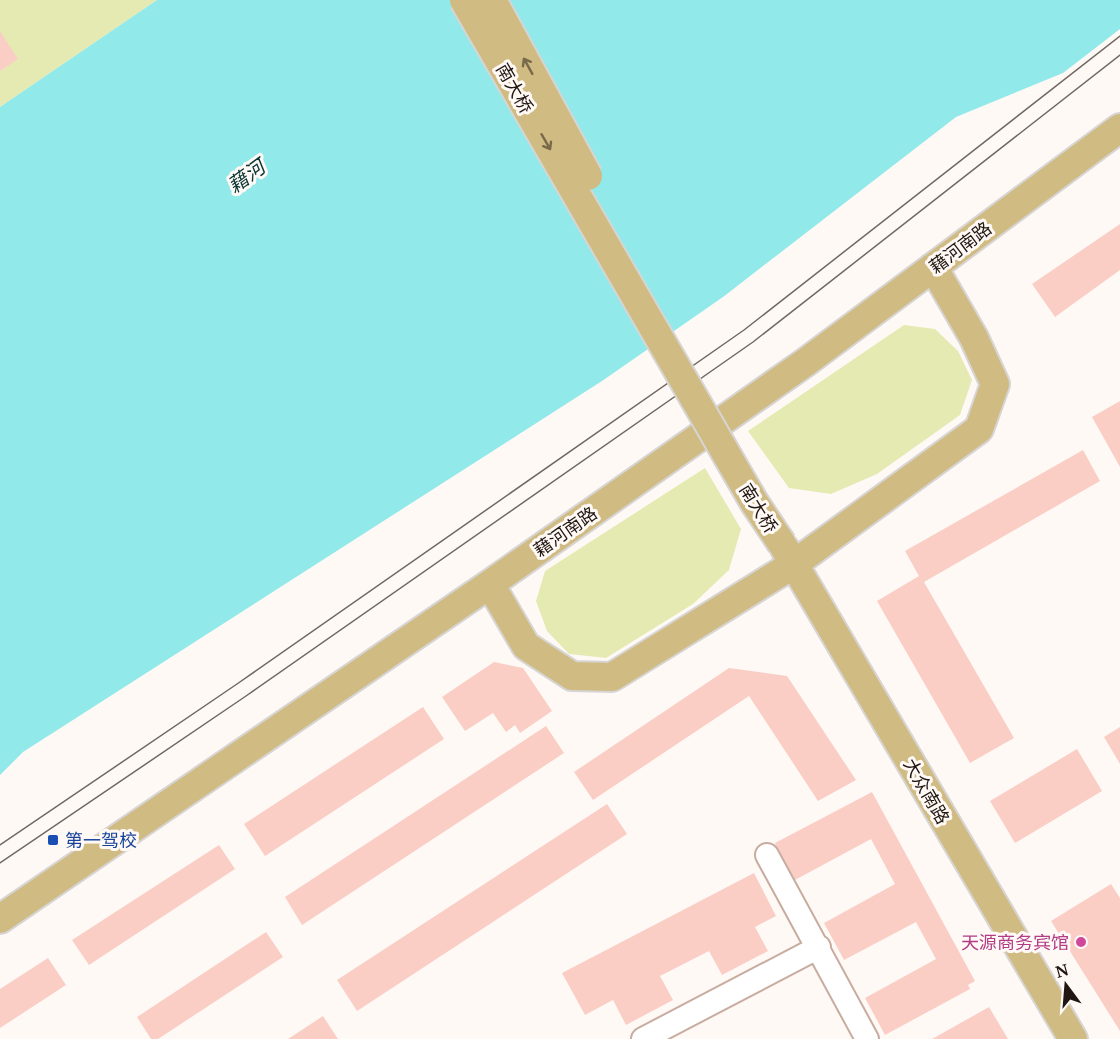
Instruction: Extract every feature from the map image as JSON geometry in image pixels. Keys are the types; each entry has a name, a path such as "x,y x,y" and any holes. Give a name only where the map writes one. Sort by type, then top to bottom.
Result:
{"main road":[{"name":"南大桥","path":"464,0 754,502 788,554"},
{"name":"南大桥","path":"492,0 763,497 788,554"},
{"name":"藉河南路","path":"0,919 490,584 806,362 1120,128"},
{"path":"490,584 526,646 572,676 612,677 788,554 980,429 995,384 974,338 933,267"},
{"name":"大众南路","path":"788,554 1073,1039"}],"lane":[{"path":"767,855 867,1039"},
{"path":"643,1039 818,948"}],"green space":[{"path":"0,0 157,0 0,107"},
{"path":"904,325 935,329 958,351 972,380 960,415 877,474 831,494 789,488 748,431"},
{"path":"705,468 741,529 729,570 693,604 606,658 569,654 547,631 536,601 545,571"}],"water":[{"name":"藉河","path":"157,0 1120,0 1120,29 1063,73 956,117 723,297 602,381 23,752 0,775 0,107"}],"building":[{"path":"0,31 18,59 0,71"},
{"path":"1120,224 1120,270 1055,317 1032,284"},
{"path":"1120,401 1120,467 1092,417"},
{"path":"1083,450 1100,481 924,582 1014,738 970,763 877,601 919,576 905,551"},
{"path":"494,662 523,668 552,711 520,733 515,725 506,732 493,713 465,731 442,697"},
{"path":"729,668 787,676 856,780 818,801 749,696 593,800 574,772"},
{"path":"423,707 444,739 265,856 244,824"},
{"path":"546,726 564,753 302,925 285,897"},
{"path":"1120,727 1120,764 1104,737"},
{"path":"1077,749 1102,791 1015,843 990,801"},
{"path":"872,792 975,981 968,985 970,989 885,1035 865,998 936,959 916,922 844,960 824,923 895,884 871,839 795,880 775,843"},
{"path":"607,804 627,834 357,1011 337,980"},
{"path":"219,845 235,869 89,965 72,940"},
{"path":"754,873 776,916 755,927 768,951 722,975 709,951 660,976 673,1000 626,1025 613,1000 585,1015 562,973"},
{"path":"1111,884 1120,898 1120,1031 1051,921"},
{"path":"266,932 283,957 158,1039 151,1039 137,1017"},
{"path":"48,958 66,985 0,1028 0,989"},
{"path":"989,1007 1008,1039 932,1039"},
{"path":"323,1016 338,1039 288,1039"}],"tram line":[{"path":"0,845 237,684 744,330 1120,36"},
{"path":"0,863 246,696 753,342 1120,55"}],"place":[{"name":"第一驾校","path":"53,840"},
{"name":"天源商务宾馆","path":"1081,942"}]}
